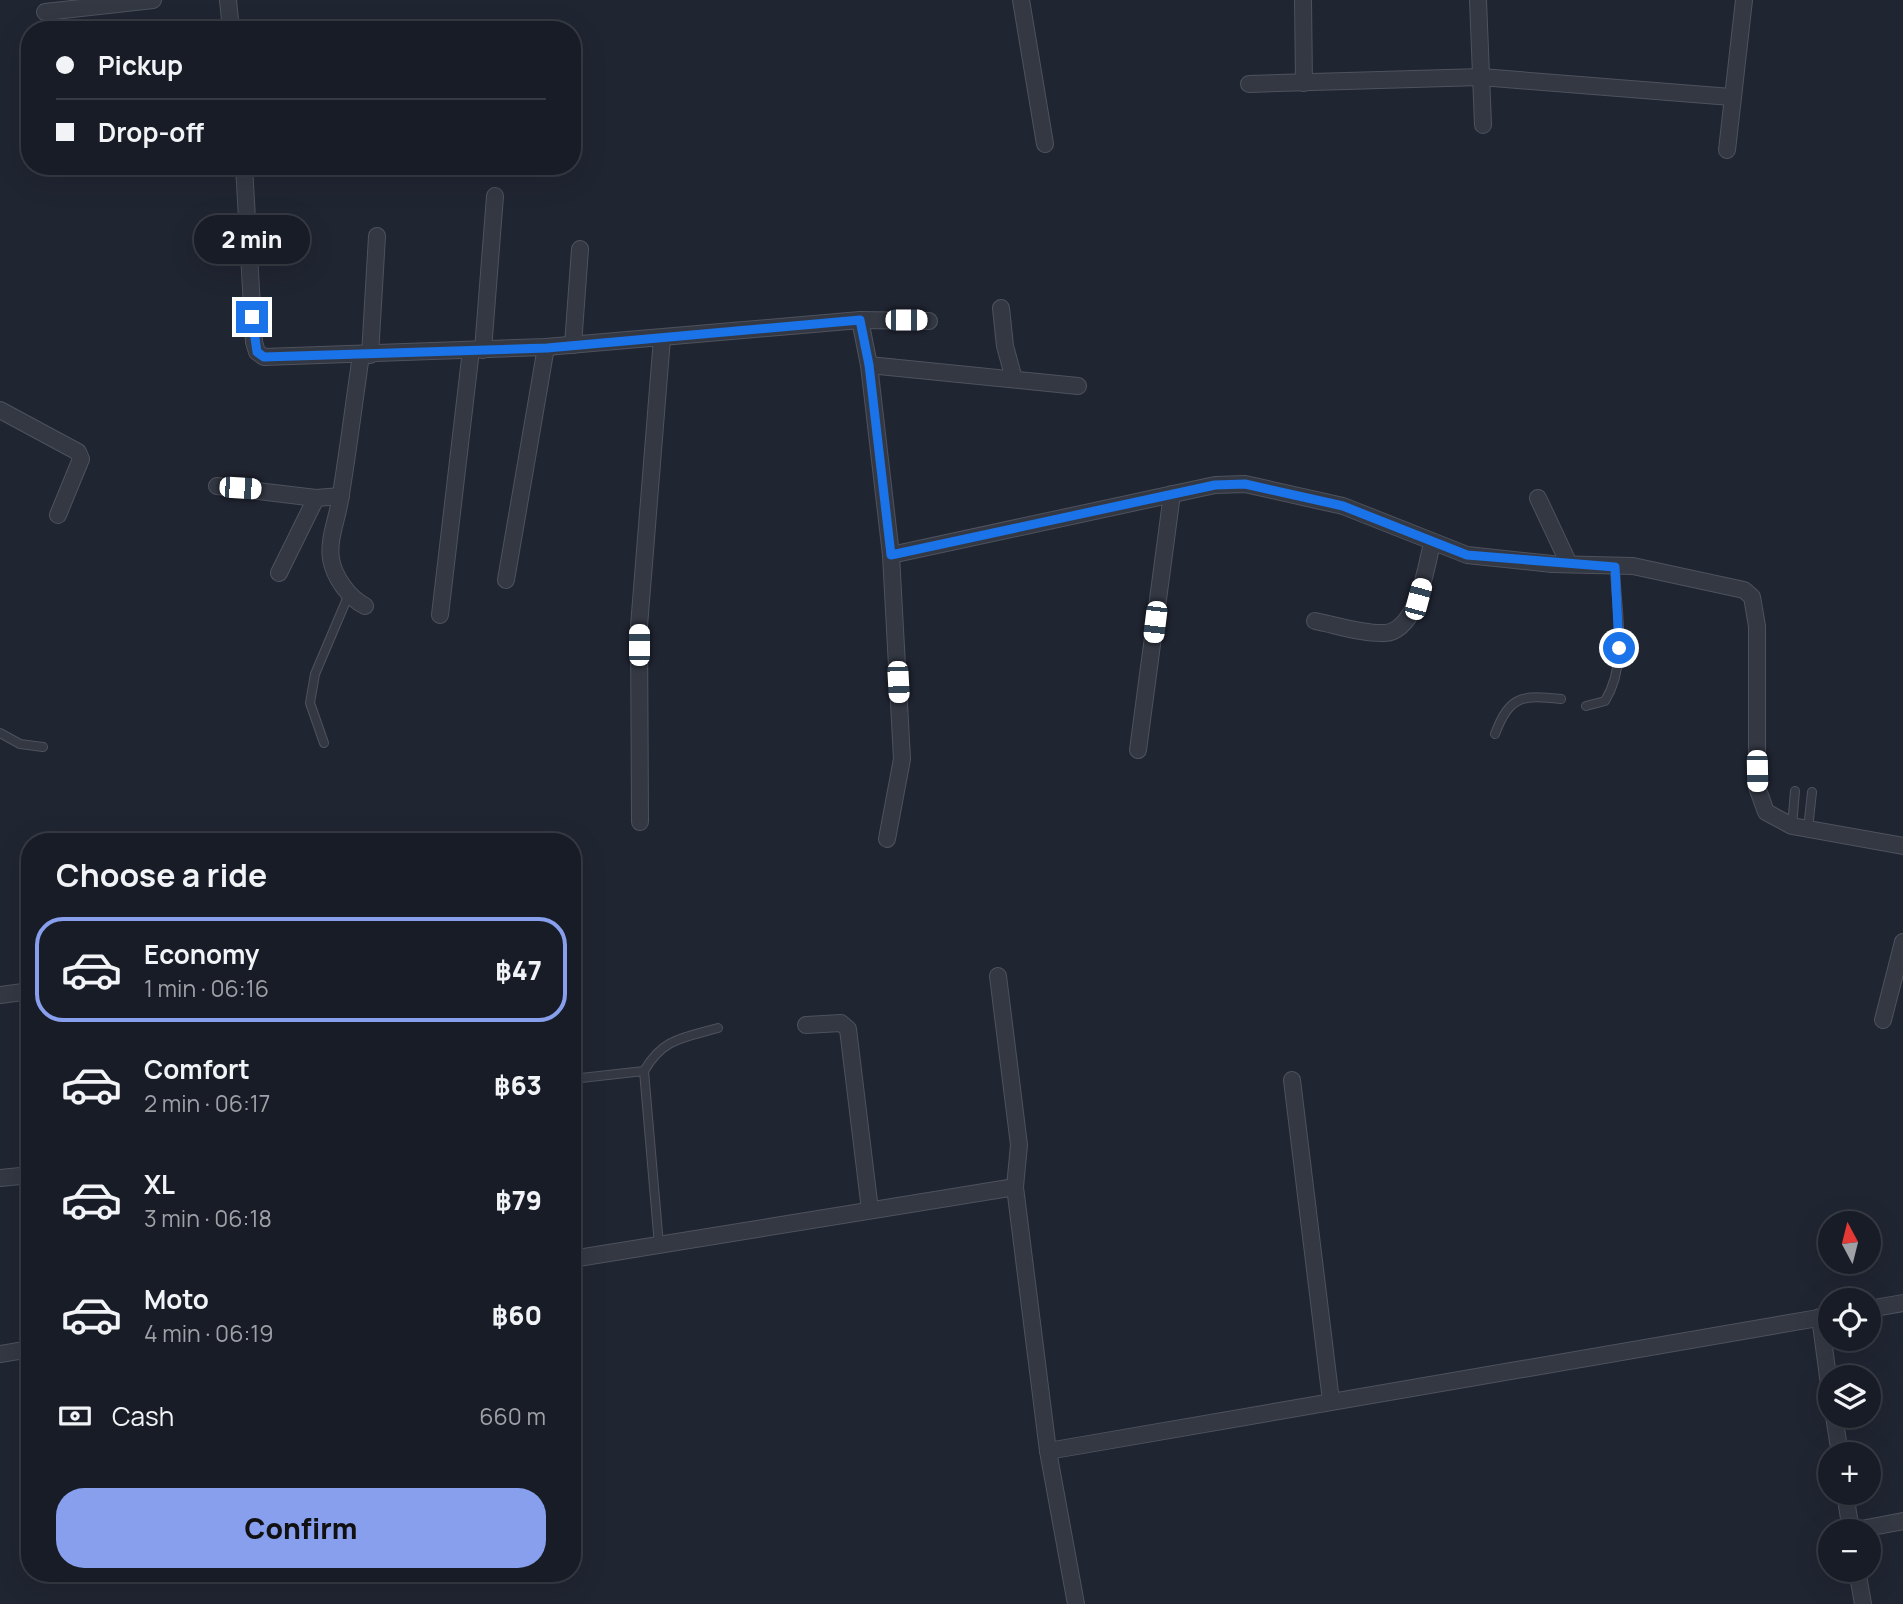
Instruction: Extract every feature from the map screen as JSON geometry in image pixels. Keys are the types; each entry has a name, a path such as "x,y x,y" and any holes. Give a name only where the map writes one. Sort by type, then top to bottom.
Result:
{"street":[{"path":"45,12 153,0"},
{"path":"228,0 230,21"},
{"path":"1021,0 1045,144"},
{"path":"1303,0 1304,83"},
{"path":"1478,0 1483,125"},
{"path":"1727,150 1744,0"},
{"path":"1249,84 1481,77 1731,97"},
{"path":"245,175 257,352 264,357 547,348 860,320 929,321"},
{"path":"440,615 477,350 495,196"},
{"path":"365,606 354,601 349,594 331,562 330,544 365,355 377,236"},
{"path":"573,345 580,249"},
{"path":"1001,308 1005,346 1014,379"},
{"path":"860,320 869,365 891,555 902,759 887,839"},
{"path":"640,822 639,626 662,338"},
{"path":"506,580 547,348"},
{"path":"869,365 1077,386"},
{"path":"0,410 78,452 81,459 58,515"},
{"path":"891,555 1215,485 1245,484 1343,506 1467,555 1569,564 1633,566 1725,583 1744,590 1752,597 1758,626 1755,731 1759,797 1766,812 1800,827 1903,846"},
{"path":"217,486 316,498 341,496"},
{"path":"1139,750 1172,494"},
{"path":"279,573 316,498"},
{"path":"1538,498 1569,564"},
{"path":"1315,621 1386,634 1401,627 1409,619 1418,599 1432,543"},
{"path":"1883,1020 1903,942"},
{"path":"998,976 1019,1145 1015,1187 1048,1451 1076,1604"},
{"path":"0,995 21,992"},
{"path":"806,1025 841,1023 848,1029 870,1210"},
{"path":"1292,1080 1331,1401"},
{"path":"0,1178 21,1176"},
{"path":"581,1258 1015,1187"},
{"path":"1881,1307 1903,1304"},
{"path":"1048,1451 1818,1317"},
{"path":"0,1354 21,1350"},
{"path":"1881,1525 1903,1521"},
{"path":"1859,1582 1863,1604"}],"lane":[{"path":"1586,706 1605,701 1613,688 1619,667 1615,567"},
{"path":"324,743 310,703 315,674 349,594"},
{"path":"1495,734 1501,719 1514,702 1526,696 1561,699"},
{"path":"0,733 20,744 43,747"},
{"path":"1794,791 1800,827"},
{"path":"1800,827 1812,792"},
{"path":"659,1245 644,1071 654,1053 666,1043 718,1028"},
{"path":"581,1078 644,1071"}],"route":[{"path":"252,317 257,352 264,357 547,348 860,320 869,365 891,555 1215,485 1245,484 1343,506 1467,555 1552,564 1615,567 1619,648"}]}
